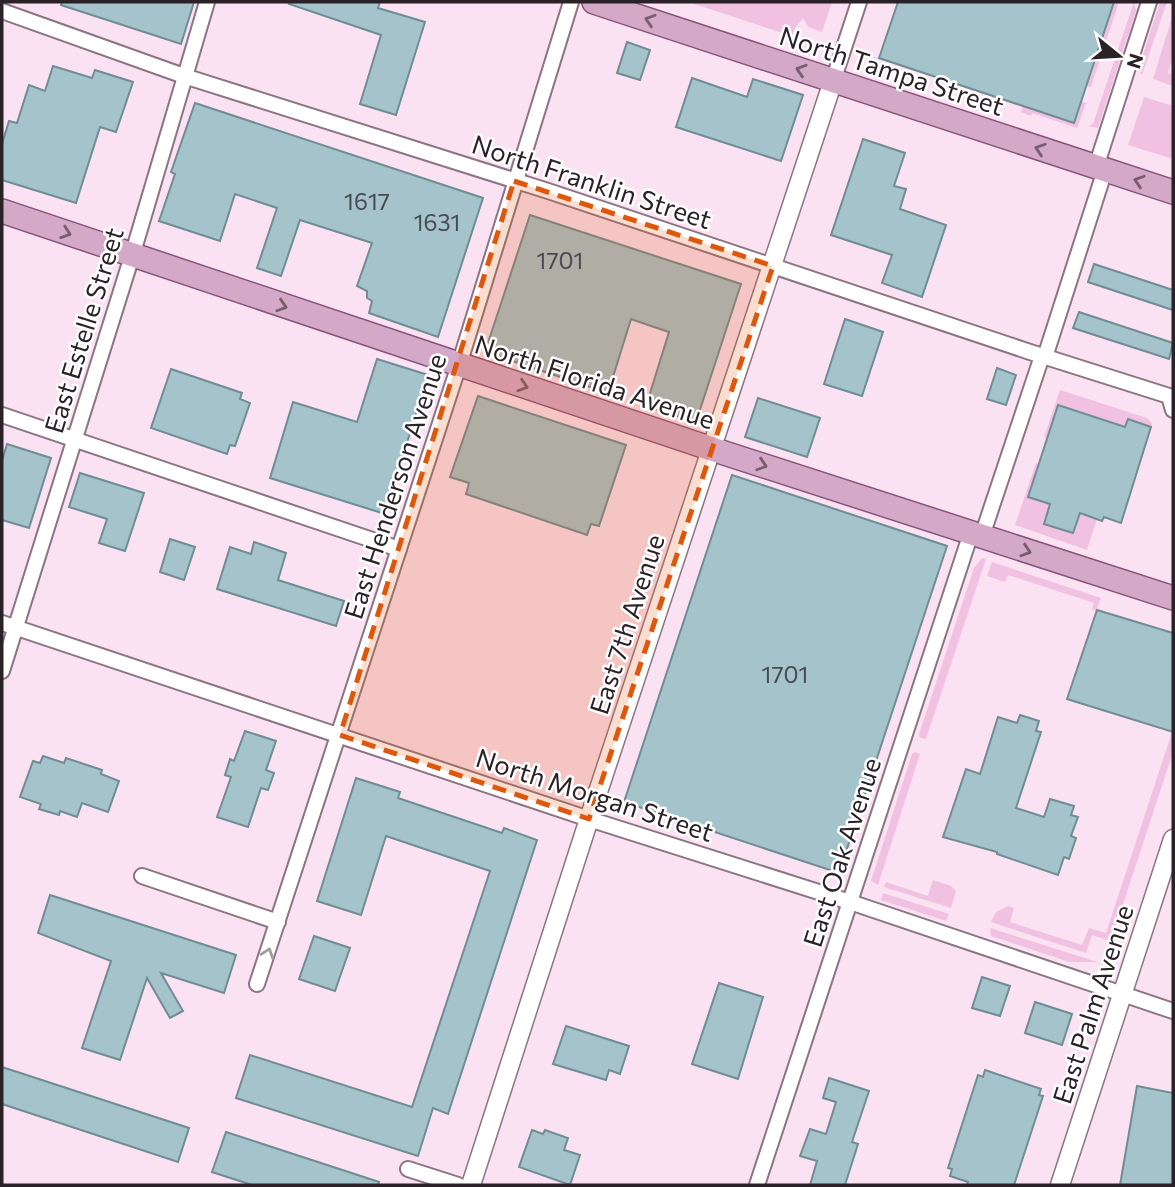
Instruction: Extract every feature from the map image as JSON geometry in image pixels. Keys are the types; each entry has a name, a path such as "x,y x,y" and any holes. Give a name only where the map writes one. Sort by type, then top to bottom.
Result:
{"main road":[{"name":"North Tampa Street","path":"594,2 1173,192"},
{"name":"North Florida Avenue","path":"2,211 712,449 1173,598"}],"street":[{"name":"East Estelle Street","path":"2,671 8,626 75,439 207,2"},
{"name":"East Henderson Avenue","path":"257,984 340,735 571,2"},
{"path":"833,81 859,2"},
{"name":"East Oak Avenue","path":"757,1185 850,902 976,535 1041,359 1045,357 1149,2"},
{"name":"North Franklin Street","path":"2,11 184,76 514,181 1172,400"},
{"name":"East 7th Avenue","path":"471,1185 833,81"},
{"path":"2,415 399,549"},
{"name":"North Morgan Street","path":"8,626 589,819 850,902 1173,1011"},
{"name":"East Palm Avenue","path":"1060,1185 1173,839"},
{"path":"142,876 278,922"},
{"path":"408,1169 458,1185"}],"highlighted area":[{"path":"514,181 773,266 589,819 340,735"}],"shaded area":[{"path":"688,2 832,2 822,32 808,27 803,18 792,36"},
{"path":"1114,2 1119,2 1091,87 1086,86"},
{"path":"1134,2 1136,11 1098,128 1088,126 1093,124"},
{"path":"1160,2 1167,2 1142,75 1138,70"},
{"path":"1173,14 1173,57 1168,73 1173,75 1173,86 1153,79"},
{"path":"1144,97 1173,106 1173,159 1128,145"},
{"path":"1081,101 1086,103 1077,128 1021,112 1023,106 1074,123"},
{"path":"1060,390 1147,418 1152,423 1151,427 1125,427 1058,405 1047,438 1044,437"},
{"path":"1036,463 1038,464 1028,497 1050,504 1044,524 1073,533 1080,513 1097,519 1087,550 1015,525"},
{"path":"982,558 986,559 926,739 920,738 919,734 974,568"},
{"path":"992,562 1101,598 1096,611 1092,609 1094,603 1008,575 1005,582 987,576"},
{"path":"1172,732 1173,752 1111,941 1092,935 1086,953 991,922 996,912 1008,906 1014,908 1010,922 1082,945 1089,928 1106,933"},
{"path":"912,754 920,754 878,885 871,881"},
{"path":"933,880 951,886 956,891 951,908 884,887 886,882 928,896"},
{"path":"883,893 949,914 946,921 881,900"},
{"path":"990,928 1097,962 1069,962 991,936"}],"building":[{"path":"62,2 194,2 181,44 61,5"},
{"path":"380,2 378,8 425,22 396,115 360,104 381,35 289,4"},
{"path":"898,2 1114,2 1074,123 879,58"},
{"path":"627,42 650,50 640,80 617,73"},
{"path":"53,66 92,78 95,70 133,82 116,132 100,127 76,203 2,180 2,144 9,121 17,123 29,85 45,91"},
{"path":"692,78 747,97 753,79 803,95 781,161 676,127"},
{"path":"195,103 483,198 438,337 369,313 372,301 367,298 367,291 357,286 372,243 300,220 281,276 257,268 277,208 235,194 220,241 159,221 175,174 171,172"},
{"path":"863,139 905,153 894,186 906,189 900,209 946,225 922,297 882,283 892,255 831,235"},
{"path":"530,215 741,284 696,422 646,406 669,332 631,319 608,393 485,352"},
{"path":"1094,264 1173,290 1173,310 1088,282"},
{"path":"1079,312 1173,343 1169,359 1073,328"},
{"path":"845,319 883,332 862,396 824,384"},
{"path":"377,359 428,375 385,514 270,478 293,402 357,422"},
{"path":"997,368 1016,375 1006,405 987,399"},
{"path":"171,369 242,393 240,399 250,403 235,446 230,445 227,454 151,428"},
{"path":"478,396 626,445 599,526 591,524 587,535 466,494 469,483 450,477"},
{"path":"758,398 820,418 807,457 745,437"},
{"path":"1058,405 1125,427 1128,419 1151,427 1121,523 1104,517 1102,521 1080,513 1073,533 1044,524 1050,504 1028,497"},
{"path":"7,444 51,458 29,528 2,520 2,461"},
{"path":"80,473 144,493 125,551 99,543 107,519 69,507"},
{"path":"732,475 947,546 839,873 624,802"},
{"path":"170,539 195,547 184,580 160,572"},
{"path":"254,542 286,553 278,580 344,601 336,626 217,589 230,547 251,554"},
{"path":"1097,610 1173,633 1173,732 1067,699"},
{"path":"1020,715 1039,721 1036,731 1041,732 1016,808 1044,817 1050,799 1074,806 1071,815 1078,817 1071,836 1076,838 1069,859 1064,857 1058,875 997,852 943,837 966,769 980,774 998,717 1017,723"},
{"path":"245,731 276,741 266,770 274,773 268,790 261,788 248,827 217,817 231,777 225,775 230,759 234,761"},
{"path":"43,756 64,763 66,758 102,770 101,774 119,781 108,812 82,803 77,817 60,811 59,815 39,809 41,804 20,797 33,761 40,763"},
{"path":"356,778 400,792 398,798 502,833 504,828 537,840 448,1114 433,1108 418,1156 236,1098 250,1055 412,1107 490,871 386,836 361,915 317,901"},
{"path":"50,895 236,955 224,993 161,973 183,1011 170,1018 147,978 120,1060 82,1048 111,961 38,933"},
{"path":"314,936 350,948 335,991 299,979"},
{"path":"982,977 1010,986 1000,1016 972,1008"},
{"path":"719,983 763,997 738,1079 692,1064"},
{"path":"1035,1002 1072,1014 1062,1045 1025,1033"},
{"path":"566,1026 629,1046 620,1074 609,1070 606,1080 553,1064"},
{"path":"2,1067 189,1128 178,1162 2,1104"},
{"path":"985,1070 1041,1089 1039,1095 1043,1096 1014,1185 967,1185 968,1182 950,1176 952,1169 948,1168 978,1075 983,1077"},
{"path":"829,1078 869,1091 852,1142 858,1144 845,1185 810,1185 817,1161 800,1156 810,1129 826,1134 836,1102 823,1098"},
{"path":"1137,1086 1173,1093 1173,1185 1120,1185"},
{"path":"532,1130 543,1134 545,1130 568,1138 564,1150 580,1155 570,1185 519,1167"},
{"path":"226,1132 379,1182 378,1185 252,1185 212,1172"}]}
